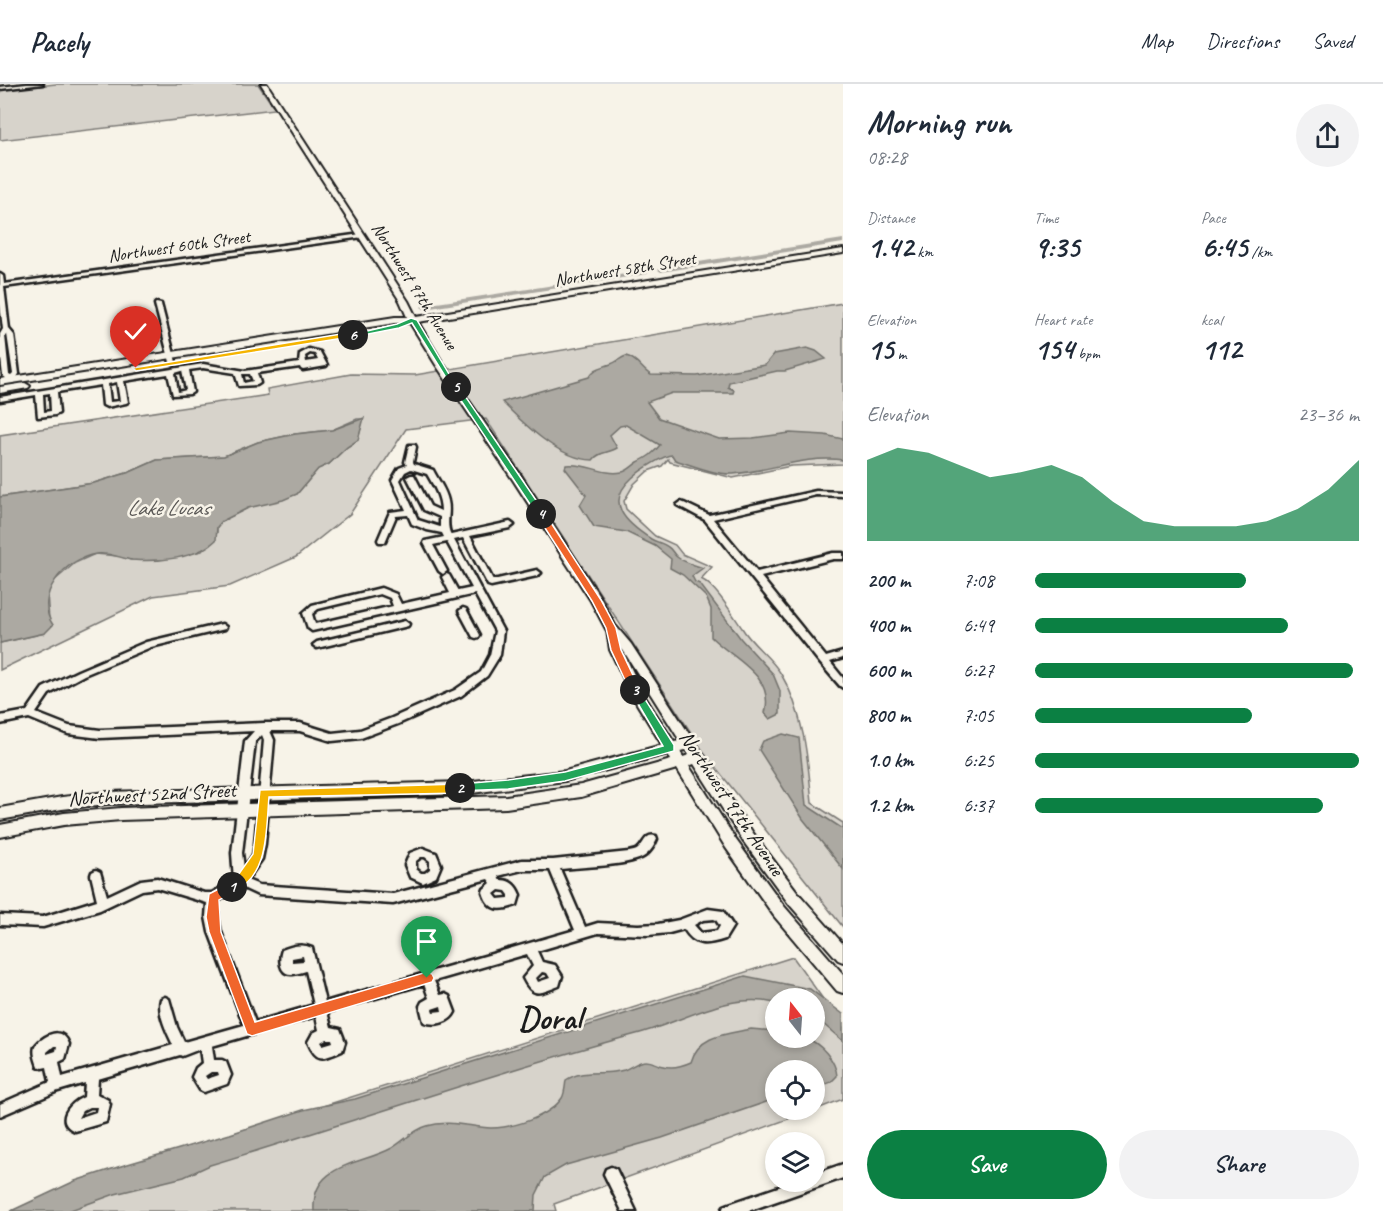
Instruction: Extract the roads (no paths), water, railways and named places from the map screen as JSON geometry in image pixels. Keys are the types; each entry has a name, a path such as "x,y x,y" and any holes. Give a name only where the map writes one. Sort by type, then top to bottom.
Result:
{"street":[{"path":"0,88 41,84"},
{"name":"Northwest 97th Avenue","path":"264,84 404,301 440,365 490,436 596,600 611,628 627,647 748,837 794,899 843,955"},
{"name":"Northwest 60th Street","path":"1,286 361,236"},
{"name":"Northwest 58th Street","path":"0,382 12,384 172,363 368,332 399,326 413,320 843,251"},
{"path":"0,276 6,330 2,336 6,376 12,384"},
{"path":"158,304 172,363 175,394 190,392 185,369"},
{"path":"0,399 120,379 172,363 185,369 211,366 238,373 253,372 322,361 318,353 309,351 302,354 302,364"},
{"path":"238,373 241,385 257,382 253,372"},
{"path":"104,382 106,405 124,402 120,379"},
{"name":"Northwest 58th Street","path":"0,390 12,384"},
{"path":"39,392 41,415 54,413 53,390"},
{"path":"411,466 409,462 412,447"},
{"path":"0,720 30,714 68,730 100,734 300,727 332,737 361,734 395,722 458,693 484,674 495,656 499,631 448,534 443,515 445,506 430,472 411,466 402,470 396,480 415,522 430,528 448,534 465,535 510,525"},
{"path":"411,477 427,508 443,515"},
{"path":"708,518 816,493 843,494"},
{"path":"681,505 708,518 843,684"},
{"path":"382,540 393,514 410,512"},
{"path":"448,534 428,543 455,595"},
{"path":"465,535 491,583 537,573"},
{"path":"754,576 833,556 843,556"},
{"path":"398,608 393,596 381,591 315,607 307,613 312,628 478,590"},
{"path":"463,611 476,635"},
{"path":"317,645 405,624"},
{"path":"30,714 46,691 81,673 149,644 222,627"},
{"name":"Northwest 97th Avenue","path":"611,628 616,650 637,694 731,844 779,911 843,986"},
{"path":"823,661 843,655"},
{"path":"0,920 43,922 104,903 141,885 157,883 188,895 213,898 240,882 258,856 269,740 264,727"},
{"path":"240,882 237,853 250,741 264,727"},
{"name":"Northwest 52nd Street","path":"0,814 107,798 464,788 551,779 688,744"},
{"name":"Northwest 52nd Street","path":"0,831 121,814 483,804 557,795 697,758"},
{"path":"551,779 557,795"},
{"path":"24,809 24,826"},
{"path":"240,882 258,890 393,899 522,865 553,865 630,857 642,852 651,839"},
{"path":"553,865 582,933"},
{"path":"491,873 497,885"},
{"path":"96,875 104,903"},
{"path":"429,876 434,889"},
{"path":"213,898 215,932 252,1029"},
{"path":"0,1110 57,1085 598,928 647,931 686,922"},
{"path":"530,948 538,967"},
{"path":"310,965 326,1033"},
{"path":"427,978 436,1001"},
{"path":"165,1003 171,1029 182,1050"},
{"path":"205,1043 209,1066"},
{"path":"52,1059 57,1085"},
{"path":"90,1101 92,1075"},
{"path":"825,1178 843,1171"},
{"path":"611,1174 629,1211"},
{"path":"729,1211 784,1192"}],"water":[{"path":"807,348 816,351 826,359 785,371 729,382 728,387 734,390 733,393 672,393 647,402 659,418 719,439 753,438 790,433 825,435 843,439 843,460 801,461 726,474 675,460 672,455 658,460 635,475 624,487 619,504 627,519 651,539 664,544 680,559 703,568 692,576 695,582 700,584 741,639 773,674 780,691 780,714 770,719 765,713 764,688 758,678 711,637 711,609 706,597 683,575 670,568 671,559 655,546 626,532 594,527 580,505 586,495 565,468 566,465 580,465 608,472 622,472 650,455 660,445 626,425 620,426 610,435 617,448 598,455 593,460 581,458 568,454 543,439 502,402 589,377 596,370 626,356 634,359 651,375 697,376 765,365 774,354"},
{"name":"Lake Lucas","path":"364,418 358,440 329,464 318,469 297,494 283,500 248,508 222,521 217,527 216,540 198,551 177,558 154,560 132,560 110,554 96,554 73,563 55,580 50,591 47,602 48,614 53,625 45,633 0,643 0,497 94,483 130,472 157,460 224,456 258,442 295,434 332,430"},
{"path":"783,734 799,738 806,805 843,829 843,869 803,819 759,750 763,741"},
{"path":"745,976 805,988 765,988 765,1002 740,1001 706,1009 657,1028 532,1064 210,1165 184,1177 115,1194 68,1211 11,1211 75,1181 121,1166 303,1110 355,1099"},
{"path":"825,1000 843,1014 843,1041 825,1026"},
{"path":"751,1029 765,1030 765,1048 822,1048 834,1064 837,1076 825,1084 825,1060 765,1060 765,1102 662,1138 566,1165 545,1177 536,1195 535,1211 314,1211 315,1195 329,1174 380,1154 422,1128 443,1123 491,1128 520,1124 540,1116 556,1105 563,1096 566,1080 573,1076 617,1072 643,1061 667,1067 681,1066 691,1062 700,1046 723,1035"}],"waterway":[{"path":"661,270 843,241"},
{"path":"424,307 645,273"}],"district":[{"name":"Doral","path":"550,1018"}]}
